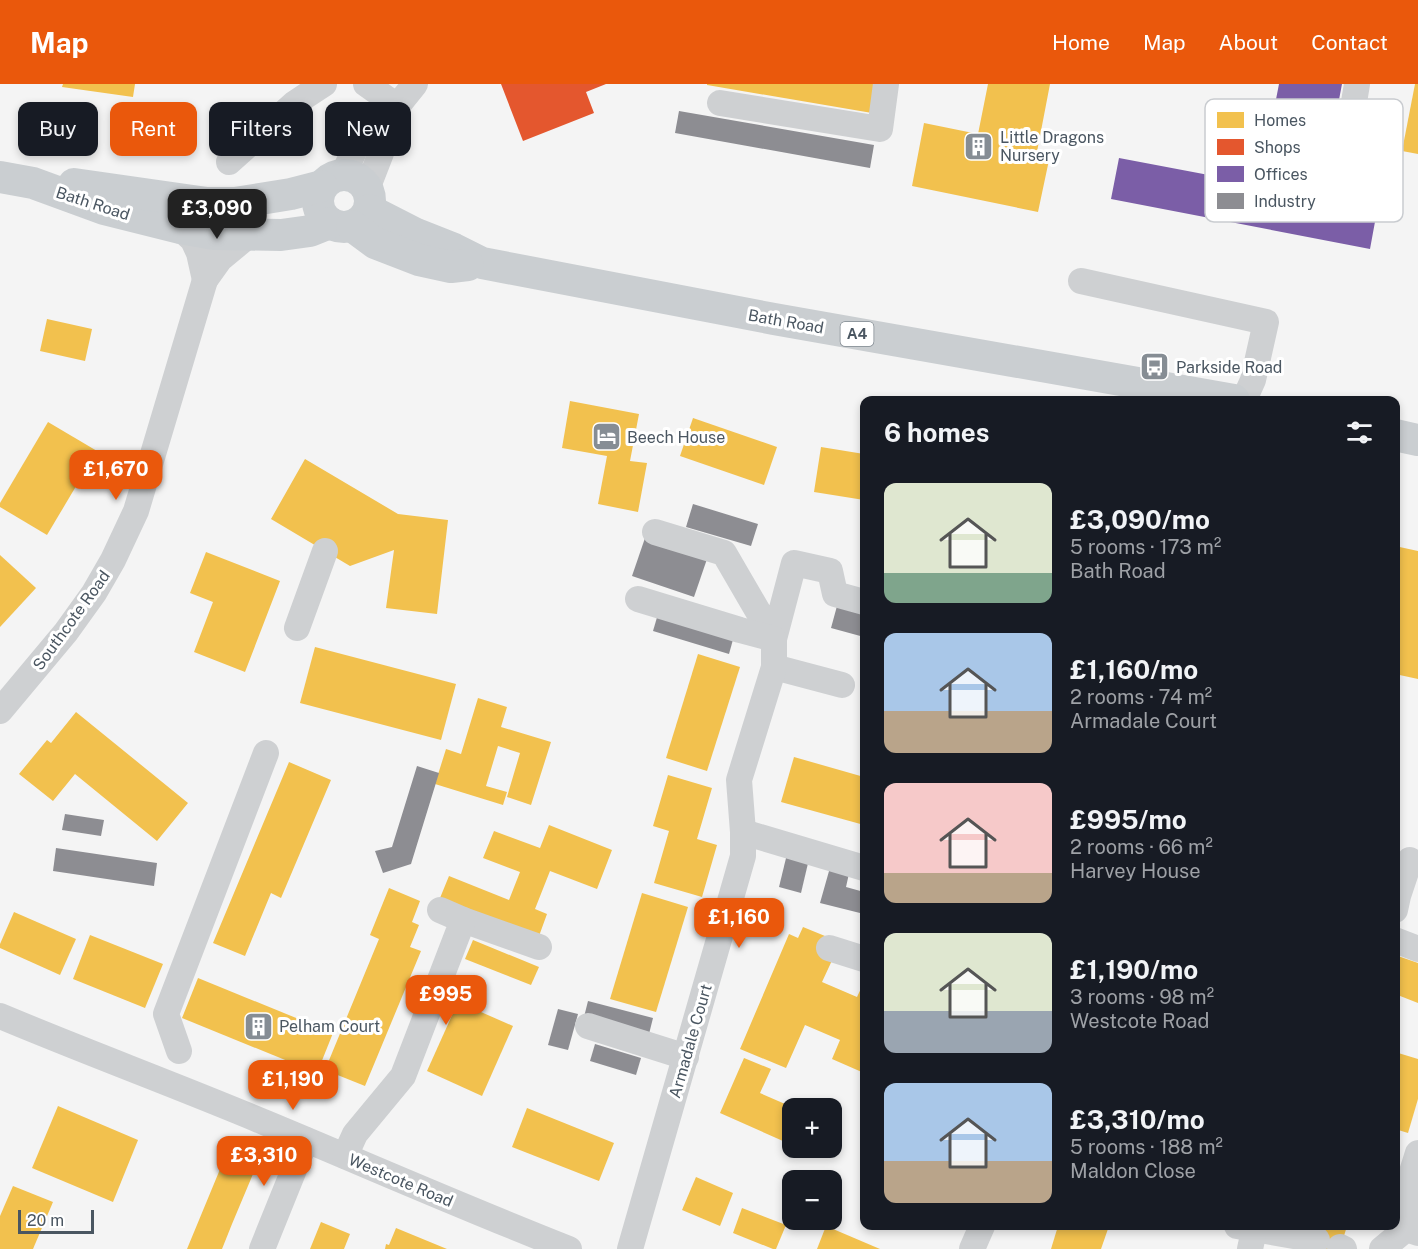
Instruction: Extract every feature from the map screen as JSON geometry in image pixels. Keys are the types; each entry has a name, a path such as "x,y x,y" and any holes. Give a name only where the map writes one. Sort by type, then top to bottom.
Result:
{"main road":[{"name":"Bath Road","path":"0,177 33,183 80,184 207,202 235,203 291,194 347,202 482,263 774,320 1211,396"},
{"name":"Bath Road","path":"33,183 94,206 180,228 214,234 281,235 310,231 347,202"},
{"path":"1400,436 1418,440"}],"street":[{"path":"229,162 295,103 324,84"},
{"path":"366,84 392,102"},
{"path":"394,102 415,84"},
{"path":"720,103 880,129 886,84"},
{"path":"347,202 356,156"},
{"path":"180,228 193,240 199,253 205,280"},
{"name":"Southcote Road","path":"0,711 66,632 94,593 113,560 136,511 205,280 220,259 249,235"},
{"path":"1081,280 1266,322 1252,380 1246,396"},
{"path":"655,532 724,553 774,639"},
{"path":"297,628 325,551"},
{"name":"Armadale Court","path":"630,1249 743,856 739,780 774,667 774,639 794,563 830,572 835,594 860,601"},
{"path":"638,599 774,639"},
{"path":"774,667 842,684"},
{"path":"179,1051 166,1014 266,753"},
{"path":"743,832 860,867"},
{"path":"1400,889 1410,860"},
{"path":"345,1156 355,1134 403,1076 452,915 539,947"},
{"path":"1400,942 1418,949"},
{"path":"830,948 860,958"},
{"name":"Westcote Road","path":"0,1016 267,1123 569,1249"},
{"path":"588,1026 686,1056"},
{"path":"262,1249 306,1140"},
{"path":"1382,1249 1412,1231 1407,1188 1418,1154"},
{"path":"972,1249 980,1230"},
{"path":"1249,1232 1334,1245"}],"building: Homes":[{"path":"63,84 135,84 133,97 62,87"},
{"path":"707,84 876,84 872,113"},
{"name":"Little Dragons Nursery","path":"988,84 1050,84 1036,157 1049,160 1038,212 912,186 924,123 978,134"},
{"path":"1415,84 1418,84 1418,154 1403,151"},
{"path":"47,319 92,329 85,361 40,351"},
{"path":"570,401 639,414 630,461 647,463 638,512 598,504 607,456 562,448"},
{"path":"693,418 777,447 764,485 680,456"},
{"path":"48,422 97,451 47,535 0,507 0,503"},
{"path":"821,447 860,453 860,499 814,492"},
{"path":"305,459 398,514 448,520 437,614 386,608 394,550 350,566 271,519"},
{"path":"1400,547 1418,551 1418,679 1400,675"},
{"path":"206,552 280,581 245,672 194,652 213,602 190,593"},
{"path":"0,555 36,588 0,627"},
{"path":"315,647 456,684 441,740 300,703"},
{"path":"698,654 740,667 707,771 666,758"},
{"path":"478,698 507,707 501,727 551,742 531,805 507,797 520,753 498,746 486,786 507,792 503,805 435,784 446,749 461,754"},
{"path":"76,712 188,803 157,841 75,774 53,801 19,774 47,740 51,743"},
{"path":"794,757 860,776 860,824 781,802"},
{"path":"289,762 331,780 281,898 271,893 245,956 213,943"},
{"path":"668,775 712,788 697,839 717,845 702,897 654,883 669,831 653,826"},
{"path":"549,825 612,850 597,889 550,871 535,909 547,914 539,936 440,898 449,876 509,900 520,872 483,858 494,831 540,848"},
{"path":"389,888 420,901 412,922 419,925 410,947 421,951 365,1086 325,1070 379,939 370,935"},
{"path":"642,893 688,907 656,1012 610,999"},
{"path":"14,912 76,939 60,975 0,948"},
{"path":"803,927 825,936 819,948 835,954 822,982 857,997 860,991 860,1071 832,1059 840,1040 805,1025 786,1068 740,1049 789,934 798,938"},
{"path":"90,935 163,964 145,1008 73,979"},
{"path":"473,940 539,967 531,985 465,959"},
{"path":"1400,957 1418,963 1418,1003 1400,996"},
{"name":"Pelham Court","path":"198,978 333,1033 317,1073 182,1018"},
{"path":"458,1002 513,1026 482,1096 427,1071"},
{"path":"1400,1054 1418,1059 1418,1099 1408,1133 1400,1131"},
{"path":"744,1058 771,1069 760,1093 782,1103 782,1141 720,1113"},
{"path":"58,1106 138,1140 113,1202 32,1168"},
{"path":"527,1108 614,1143 599,1181 512,1147"},
{"path":"223,1162 253,1174 222,1249 187,1249"},
{"path":"696,1177 733,1193 720,1226 682,1210"},
{"path":"13,1186 53,1202 33,1249 0,1249 0,1216"},
{"path":"742,1208 782,1223 782,1230 784,1230 776,1249 733,1233"},
{"path":"321,1222 350,1234 344,1249 310,1249"},
{"path":"396,1228 447,1249 385,1249"},
{"path":"824,1230 835,1230 880,1249 817,1249"},
{"path":"1057,1230 1108,1230 1101,1249 1051,1249"},
{"path":"1321,1230 1346,1230 1340,1249 1314,1249"}],"building: Shops":[{"path":"501,84 606,84 586,92 594,113 523,141"}],"building: Offices":[{"path":"1279,84 1342,84 1339,99 1276,99"},
{"path":"1119,158 1205,174 1205,217 1111,199"},
{"path":"1230,222 1375,222 1370,249"}],"building: Industry":[{"path":"679,111 874,145 870,168 675,133"},
{"path":"693,504 758,524 751,546 686,527"},
{"path":"645,538 707,559 694,597 632,576"},
{"path":"837,606 860,613 860,636 831,628"},
{"path":"658,614 734,636 729,654 653,631"},
{"path":"417,766 439,773 411,864 383,873 375,851 392,847"},
{"path":"65,814 104,820 101,836 62,830"},
{"path":"56,848 157,863 154,886 53,871"},
{"path":"787,854 809,859 801,893 779,887"},
{"path":"831,864 850,869 846,887 860,891 860,913 820,903"},
{"path":"588,1001 653,1018 649,1034 584,1017"},
{"path":"558,1009 578,1014 568,1050 548,1045"},
{"path":"595,1044 641,1058 636,1075 590,1061"}],"place":[{"name":"Little Dragons Nursery","path":"979,146"},
{"name":"Parkside Road","path":"1155,367"},
{"name":"Beech House","path":"606,437"},
{"name":"Pelham Court","path":"258,1026"}]}
